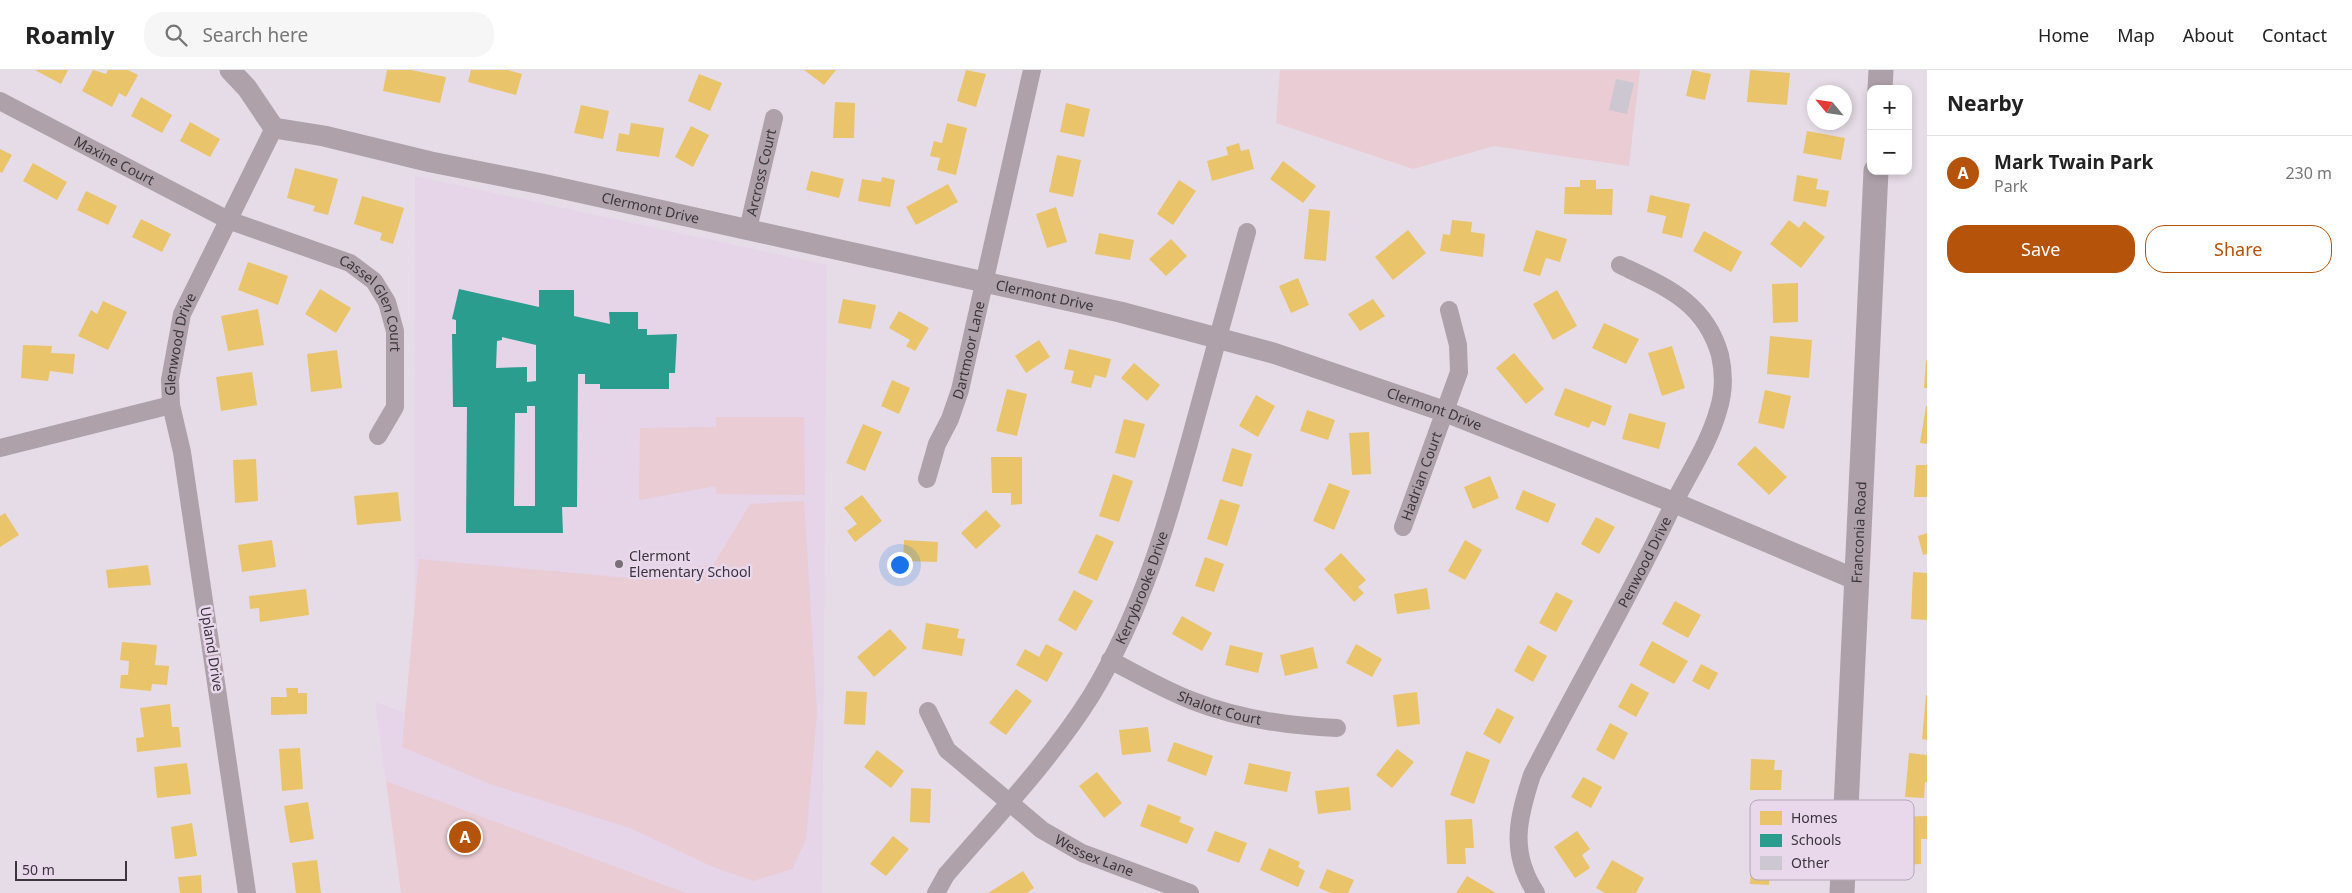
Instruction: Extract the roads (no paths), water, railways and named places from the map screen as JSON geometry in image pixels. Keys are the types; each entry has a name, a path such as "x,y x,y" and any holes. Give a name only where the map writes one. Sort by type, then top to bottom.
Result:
{"main road":[{"path":"1880,85 1881,70"},
{"name":"Franconia Road","path":"1846,800 1876,175"},
{"name":"Franconia Road","path":"1842,893 1843,880"}],"street":[{"path":"230,70 247,88 274,128"},
{"name":"Dartmoor Lane","path":"927,479 937,444 956,402 1032,70"},
{"name":"Maxine Court","path":"0,101 228,220"},
{"name":"Arcross Court","path":"748,229 774,118"},
{"name":"Glenwood Drive","path":"0,448 171,405 170,380 182,314 274,128"},
{"name":"Clermont Drive","path":"274,128 324,136 431,162 542,184 1120,312 1274,353 1446,412 1675,503 1857,580"},
{"name":"Cassel Glen Court","path":"228,220 350,263 374,281 387,302 395,331 395,407 378,436"},
{"name":"Kerrybrooke Drive","path":"936,893 946,875 1068,729 1091,695 1136,610 1159,551 1247,232"},
{"name":"Penwood Drive","path":"1536,893 1521,861 1518,834 1520,811 1532,775 1675,503 1718,411 1723,384 1720,357 1708,326 1687,301 1669,288 1620,265"},
{"name":"Hadrian Court","path":"1403,527 1459,372 1460,357 1456,329 1449,310"},
{"name":"Upland Drive","path":"171,405 182,452 247,893"},
{"name":"Shalott Court","path":"1110,660 1169,691 1224,712 1295,726 1337,728"},
{"name":"Wessex Lane","path":"928,711 947,750 1042,830 1082,853 1190,893"}],"place":[{"name":"Clermont Elementary School","path":"619,564"},
{"name":"Mark Twain Park","path":"465,837"}]}
